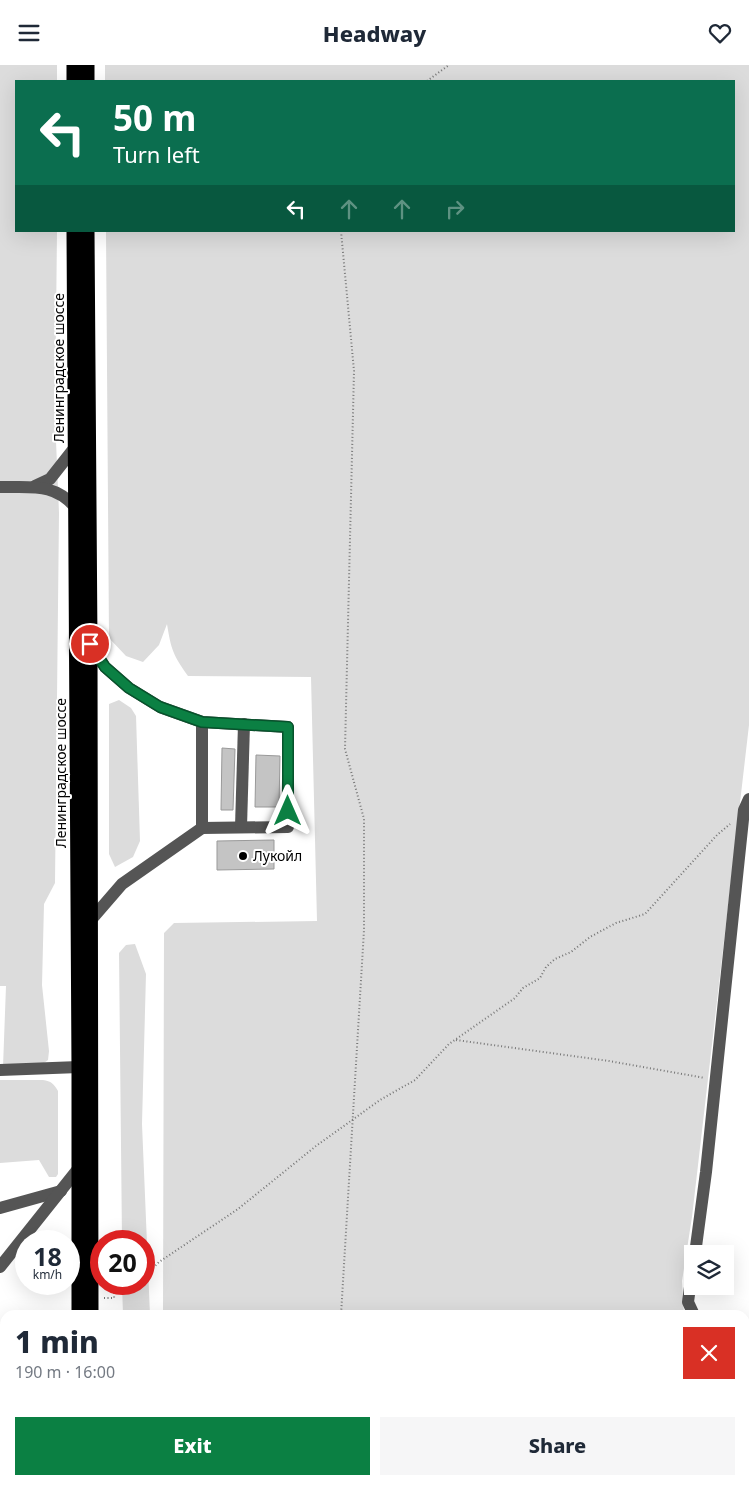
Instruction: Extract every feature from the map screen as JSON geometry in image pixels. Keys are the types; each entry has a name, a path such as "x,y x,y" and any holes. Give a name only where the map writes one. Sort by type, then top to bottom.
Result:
{"highway":[{"path":"74,65 74,80"},
{"path":"87,65 87,80"},
{"name":"Ленинградское шоссе","path":"74,232 79,1310"},
{"name":"Ленинградское шоссе","path":"87,232 91,1310"}],"street":[{"path":"30,488 50,479 76,446"},
{"path":"0,487 46,488 66,497 76,508"},
{"path":"90,644 105,667 129,688 160,707 202,722 288,727 288,827 202,828 122,884 90,921"},
{"path":"202,722 202,828"},
{"path":"241,827 244,724"},
{"path":"696,1245 706,1172 744,810 749,799"},
{"path":"0,1070 79,1067"},
{"path":"0,1267 78,1169"},
{"path":"0,1208 61,1191"},
{"path":"689,1295 688,1302 692,1310"}],"path":[{"path":"428,80 450,65"},
{"path":"341,232 354,371 345,749 364,819 364,930 341,1310"},
{"path":"155,1266 238,1209 316,1146 380,1100 415,1080 449,1044 515,998 523,988 540,979 546,967 555,959 571,952 590,937 616,923 644,913 717,835 732,822 744,817"},
{"path":"456,1040 609,1061 702,1078 715,1078"}],"shaded area":[{"path":"0,65 57,65 57,80 15,80 15,232 57,232 55,417 59,513 55,883 44,904 42,985 49,1051 48,1060 41,1065 3,1067 6,986 0,986"},
{"path":"105,65 749,65 749,725 692,1217 688,1245 684,1245 682,1281 684,1310 163,1310 164,933 174,923 317,921 311,677 188,676 173,651 167,624 159,645 143,662 126,656 109,638 106,232 735,232 735,80 105,80"},
{"path":"119,700 131,708 136,716 140,841 133,857 115,867 109,854 109,704"},
{"path":"135,944 146,974 142,1124 146,1230 122,1230 119,953 126,945"},
{"path":"0,1080 46,1080 52,1083 58,1091 58,1174 56,1177 49,1177 39,1160 0,1163"},
{"path":"122,1295 149,1295 150,1310 123,1310"}],"building":[{"path":"222,748 235,749 233,810 221,810"},
{"path":"256,755 280,756 279,807 255,807"},
{"path":"274,840 274,869 217,870 217,841"}],"place":[{"name":"Лукойл","path":"243,856"}],"route":[{"path":"90,644 105,667 129,688 160,707 202,722 288,727 288,811"}]}
